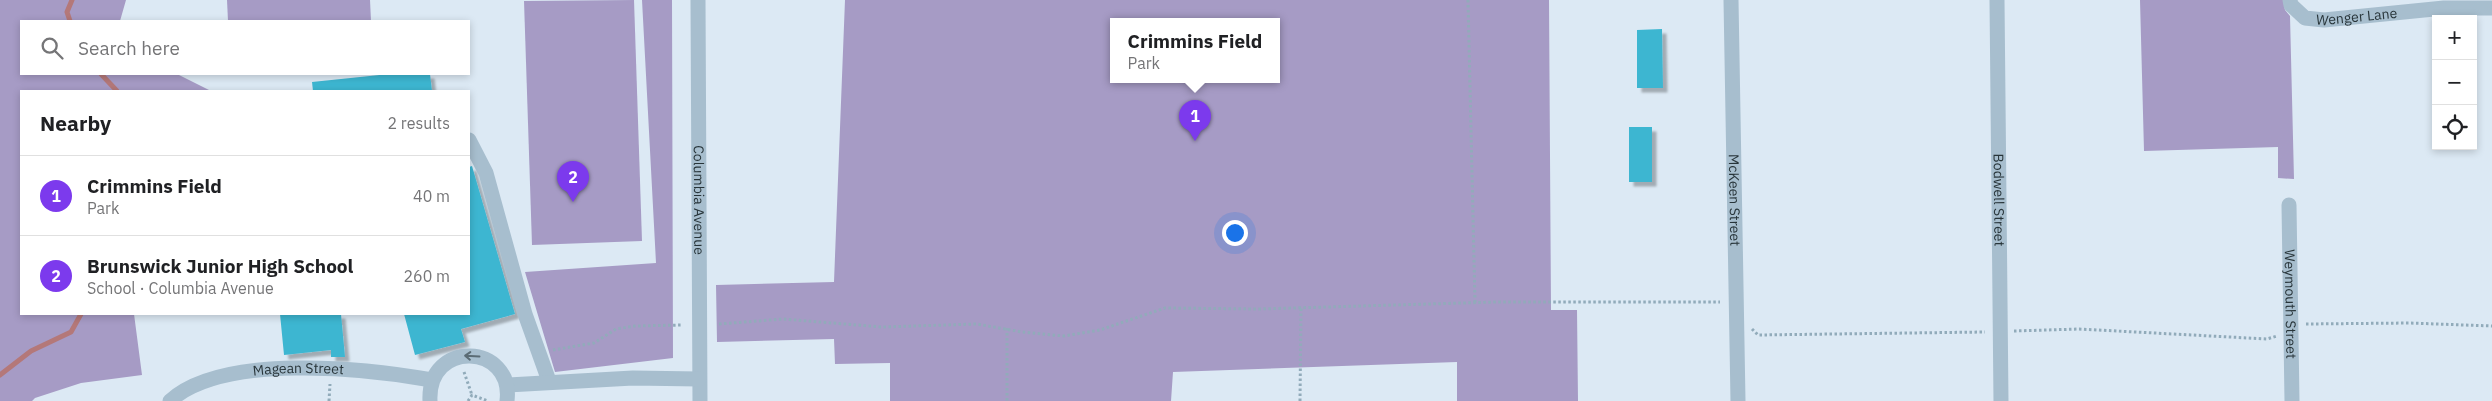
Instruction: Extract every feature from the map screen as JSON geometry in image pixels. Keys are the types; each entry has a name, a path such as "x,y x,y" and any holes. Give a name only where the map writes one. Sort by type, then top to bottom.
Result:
{"street":[{"name":"Columbia Avenue","path":"698,0 700,401"},
{"name":"McKeen Street","path":"1731,0 1738,401"},
{"name":"Bodwell Street","path":"1998,0 2001,401"},
{"name":"Wenger Lane","path":"2290,0 2290,6 2305,18 2324,20 2444,8 2492,8"},
{"path":"470,142 486,173 525,314 541,354 548,381"},
{"name":"Weymouth Street","path":"2289,205 2292,401"},
{"path":"430,401 432,380 437,371 451,359 470,355 490,362 499,369 507,385 507,401"},
{"name":"Magean Street","path":"170,401 190,386 206,379 244,372 343,368 394,373 432,380"},
{"path":"507,385 548,381 592,381 632,378 700,379"}],"path":[{"path":"1468,0 1475,303"},
{"path":"719,324 783,319 882,326 977,324 1022,332 1064,336 1100,330 1165,308 1301,308 1475,303 1721,302"},
{"path":"1300,401 1301,308"},
{"path":"1750,327 1758,335 2000,332 2079,329 2267,339 2306,324 2409,323 2492,326"},
{"path":"541,354 594,343 616,329 635,326 683,325"},
{"path":"1007,328 1007,401"},
{"path":"464,372 472,395"},
{"path":"329,401 330,383"},
{"path":"468,401 472,395"},
{"path":"472,395 488,401"}],"shaded area":[{"path":"0,0 126,0 120,20 20,20 20,75 179,75 209,90 20,90 20,315 134,315 142,375 81,383 35,398 32,401 0,401"},
{"path":"227,0 370,0 371,20 228,20"},
{"path":"634,0 642,241 532,245 524,1"},
{"path":"642,0 672,0 673,358 555,372 525,272 656,263"},
{"path":"845,0 1549,0 1551,310 1577,310 1578,401 1457,401 1457,362 1173,372 1171,401 890,401 890,363 835,364 834,339 717,342 716,285 834,282"},
{"path":"2140,0 2283,0 2285,10 2290,16 2294,179 2278,178 2278,147 2144,151"}],"building":[{"path":"1662,29 1663,88 1637,88 1637,30"},
{"path":"379,75 430,75 432,90 313,90 312,82"},
{"path":"1629,127 1652,127 1652,182 1629,182"},
{"path":"472,166 515,314 461,329 465,342 415,355 404,315 470,315 470,167"},
{"path":"280,315 341,315 345,357 331,357 331,350 284,355"}],"waterway":[{"path":"70,20 67,12 72,0"},
{"path":"102,75 116,90"},
{"path":"0,375 31,351 71,332 80,315"}],"place":[{"name":"Crimmins Field","path":"1195,141"},
{"name":"Brunswick Junior High School","path":"573,202"}]}
